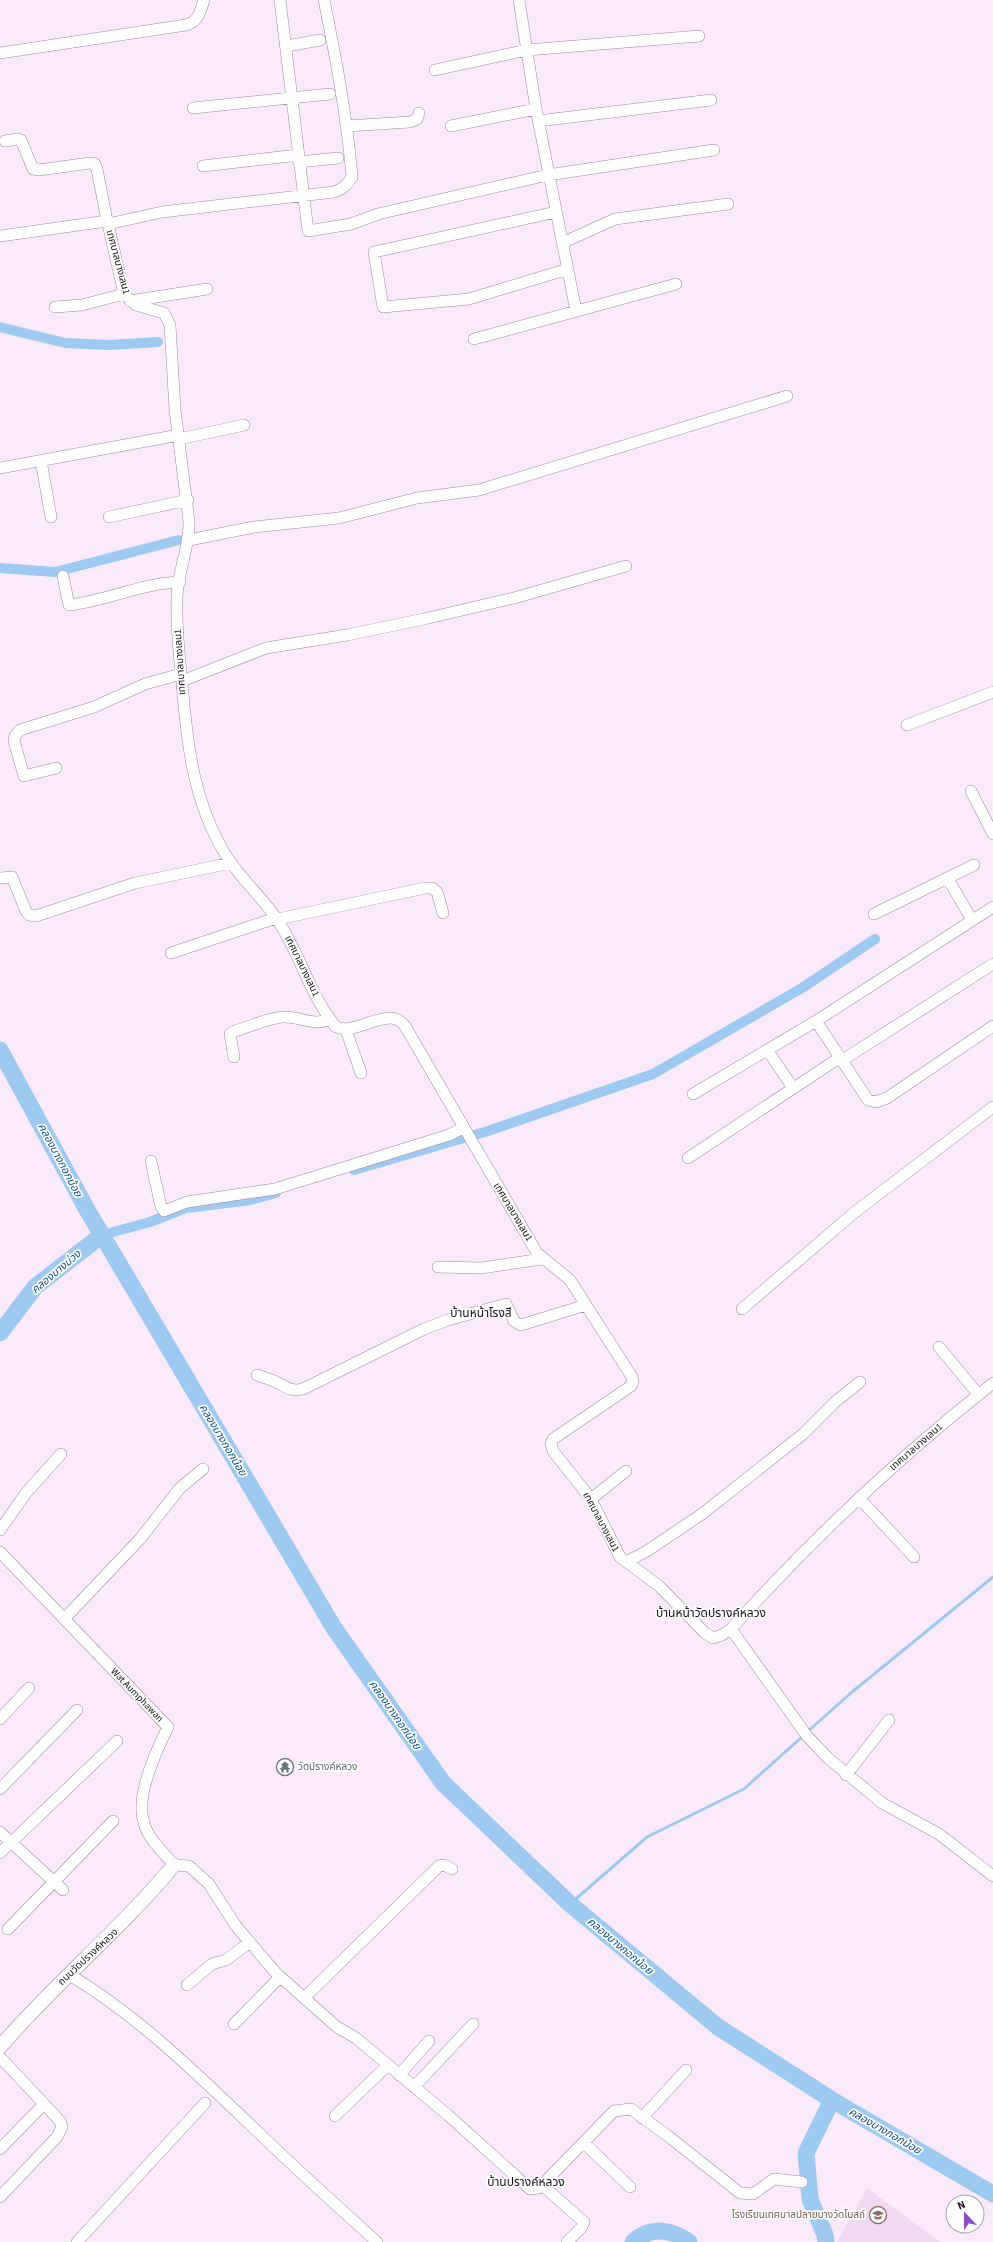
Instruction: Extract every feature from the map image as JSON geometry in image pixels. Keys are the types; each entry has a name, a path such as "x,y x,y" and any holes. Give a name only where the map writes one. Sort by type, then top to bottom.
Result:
{"street":[{"path":"0,53 194,23 198,18 204,0"},
{"path":"280,0 287,46 291,98 308,231 351,224 378,214 548,175 714,150"},
{"name":"เทศบาลบางเลน1","path":"324,0 341,83 347,126 352,177 344,189 334,192 303,196 162,212 108,224 127,298 136,305 161,311 167,316 170,324 179,437 188,500 189,521 189,538 176,597 181,677 188,746 203,810 231,863 277,919 291,943 309,984 336,1027 346,1030 388,1017 396,1018 401,1021 542,1259 570,1280 586,1305 633,1382 631,1386 616,1398 553,1439 551,1444 555,1454 591,1499 608,1538 620,1557 644,1573 712,1638 722,1635 731,1629 780,1575 859,1498 978,1394 993,1383"},
{"path":"519,0 538,121 576,311"},
{"path":"435,70 527,50 699,36"},
{"path":"287,46 320,40"},
{"path":"193,108 330,94"},
{"path":"538,121 711,100"},
{"path":"451,126 536,109"},
{"path":"347,126 410,122 417,119 419,113"},
{"path":"0,243 54,232 108,224 98,168 95,164 90,163 39,170 33,169 21,140 17,138 5,140"},
{"path":"203,166 298,159 338,158"},
{"path":"562,243 615,219 728,204"},
{"path":"556,212 374,252 383,308 469,299 568,269"},
{"path":"0,236 54,232"},
{"path":"474,339 676,284"},
{"path":"55,307 207,289"},
{"path":"189,538 254,527 338,518 417,498 479,490 787,396"},
{"path":"0,468 41,462 244,425"},
{"path":"41,462 51,517"},
{"path":"110,517 188,500"},
{"path":"56,768 24,776 14,741 15,736 20,730 94,707 145,684 181,677 266,648 347,635 424,620 514,598 626,566"},
{"path":"63,576 69,605 95,601 142,588 180,582"},
{"path":"908,725 993,692"},
{"path":"971,791 993,834"},
{"path":"1,878 12,877 26,911 29,915 36,916 135,883 231,863"},
{"path":"874,914 974,866"},
{"path":"948,879 972,920"},
{"path":"171,953 277,919 425,888 432,888 437,892 443,913"},
{"path":"693,1094 768,1052 972,920 993,908"},
{"path":"688,1158 793,1088 993,964"},
{"path":"234,1057 230,1034 234,1031 280,1017 292,1017 318,1023 330,1019"},
{"path":"816,1021 868,1100 876,1102 887,1098 993,1026"},
{"path":"346,1030 361,1072"},
{"path":"768,1052 793,1088"},
{"path":"742,1309 855,1212 993,1107"},
{"path":"151,1161 161,1207 164,1210 192,1201 275,1189 464,1129"},
{"path":"438,1267 481,1268 542,1259"},
{"path":"257,1375 277,1382 285,1388 295,1391 303,1389 392,1344 448,1320 506,1304 514,1321 521,1325 586,1305"},
{"path":"939,1347 978,1394"},
{"path":"627,1563 702,1514 803,1434 835,1402 860,1382"},
{"path":"1,1527 26,1493 61,1454"},
{"path":"65,1618 140,1539 180,1488 203,1469"},
{"path":"591,1499 626,1470"},
{"path":"859,1498 914,1557"},
{"name":"Wat Aumphawan","path":"0,1552 168,1726 141,1801 144,1824 155,1843 174,1865"},
{"path":"731,1629 807,1736 846,1775 882,1803 939,1834 993,1876"},
{"path":"0,1719 29,1688"},
{"path":"0,1789 77,1710"},
{"path":"846,1775 889,1720"},
{"path":"0,1853 118,1742"},
{"path":"8,1929 113,1821"},
{"path":"0,1832 63,1890"},
{"path":"174,1865 189,1866 209,1884 236,1926 280,1977 337,2027 356,2038 387,2066 449,2116 530,2189 534,2190 542,2185 614,2111 630,2110 740,2193 753,2194 774,2179 802,2182"},
{"name":"ถนนวัดปรางค์หลวง","path":"0,2047 24,2019 68,1974 112,1935 174,1865"},
{"path":"304,1998 439,1866 444,1865 452,1869"},
{"path":"187,1986 212,1964 226,1960 250,1942"},
{"path":"68,1974 95,1990 147,2032 222,2098 377,2242"},
{"path":"234,2024 280,1977"},
{"path":"414,2087 473,2024"},
{"path":"399,2075 429,2041"},
{"path":"0,2057 60,2121 62,2127 61,2131 0,2197"},
{"path":"335,2116 387,2066"},
{"path":"642,2118 686,2070"},
{"path":"77,2242 205,2102"},
{"path":"0,2149 44,2104"},
{"path":"584,2143 630,2187"},
{"path":"542,2185 584,2222 581,2228 567,2242"}],"shaded area":[{"name":"โรงเรียนเทศบาลปลายบางวัดโบสถ์","path":"867,2188 940,2242 837,2242"}],"waterway":[{"path":"0,327 65,343 109,345 158,342"},
{"path":"0,568 55,572 179,540"},
{"path":"354,1170 488,1131 653,1074 802,988 875,939"},
{"name":"คลองบางกอกน้อย","path":"0,1050 86,1208 334,1628 443,1783 570,1904 718,2027 832,2100 993,2194"},
{"path":"102,1235 150,1222 186,1208 251,1200 276,1193"},
{"name":"คลองบางม่วง","path":"0,1333 35,1287 102,1235"},
{"path":"807,1732 852,1692 993,1577"},
{"path":"570,1904 647,1837 744,1789 803,1736"},
{"path":"826,2242 825,2235 810,2199 806,2153 832,2100"},
{"path":"633,2242 647,2233 661,2231 675,2234 689,2242"}],"place":[{"name":"วัดปรางค์หลวง","path":"285,1767"},
{"name":"โรงเรียนเทศบาลปลายบางวัดโบสถ์","path":"878,2215"}],"district":[{"name":"บ้านหน้าโรงสี","path":"481,1313"},
{"name":"บ้านหน้าวัดปรางค์หลวง","path":"711,1613"},
{"name":"บ้านปรางค์หลวง","path":"526,2182"}]}
